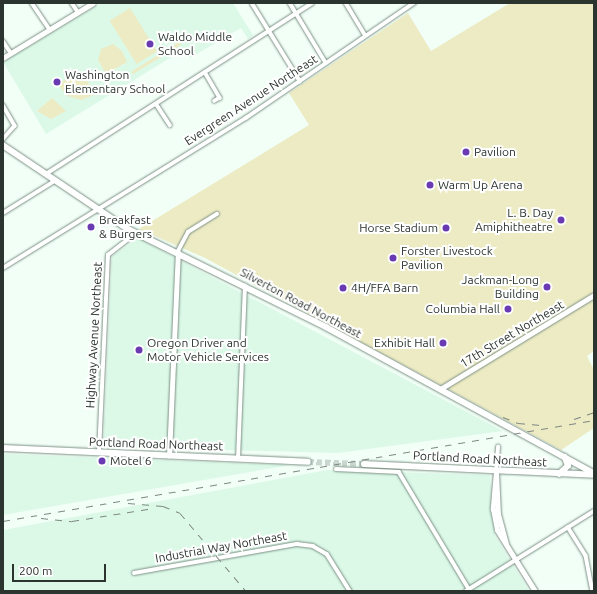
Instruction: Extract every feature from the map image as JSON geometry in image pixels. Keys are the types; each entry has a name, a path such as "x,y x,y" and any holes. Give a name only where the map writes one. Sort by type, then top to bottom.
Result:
{"main road":[{"name":"Silverton Road Northeast","path":"3,145 44,176 136,233 178,252 245,286 440,389 594,474"},
{"name":"17th Street Northeast","path":"440,389 594,295"},
{"name":"Portland Road Northeast","path":"3,448 308,462"},
{"path":"559,474 568,466 564,458"},
{"name":"Portland Road Northeast","path":"364,464 559,474 594,474"},
{"path":"496,471 494,520 506,544 535,591"}],"street":[{"path":"32,3 50,30"},
{"path":"72,3 78,12"},
{"path":"3,58 93,3"},
{"path":"252,3 300,81"},
{"path":"290,3 326,63"},
{"path":"44,176 157,105 268,30 312,3"},
{"path":"346,3 365,35"},
{"name":"Evergreen Avenue Northeast","path":"3,268 300,81 365,35 414,3"},
{"path":"3,41 11,54"},
{"path":"205,72 220,98 215,101"},
{"path":"3,105 15,126 3,140"},
{"path":"157,105 170,125"},
{"path":"3,213 54,182"},
{"path":"168,456 178,252 188,232 217,214"},
{"name":"Highway Avenue Northeast","path":"99,453 108,255 136,233"},
{"path":"238,458 245,286"},
{"path":"496,471 498,447"},
{"path":"336,469 399,472 468,590 594,511"},
{"path":"568,527 586,556 593,591"},
{"name":"Industrial Way Northeast","path":"134,573 297,544 313,546 330,558 350,591"}],"shaded area":[{"path":"102,3 233,3 253,35 248,39 241,28 190,58 183,50 46,134 3,62"},
{"path":"510,3 594,3 594,351 587,356 594,370 594,428 561,450 205,258 139,229 309,125 289,93 408,13 431,51"},
{"path":"130,8 157,51 137,64 110,21"},
{"path":"179,42 181,45 133,74 131,72"},
{"path":"113,44 122,51 127,62 106,74 98,60 101,49"},
{"path":"80,71 96,94 82,100 67,96 58,84"},
{"path":"52,98 66,111 51,119 37,111"},
{"path":"138,238 503,431 338,453 103,447 112,256"},
{"path":"3,454 290,465 3,515"},
{"path":"327,470 490,475 495,536 529,591 3,591 3,530"}],"tunnel":[{"path":"308,462 364,464"}],"railway":[{"path":"574,419 594,412"},
{"path":"503,417 518,423 541,425"},
{"path":"3,521 594,420"},
{"path":"128,503 163,506 180,513 246,591"},
{"path":"41,518 72,521 154,508"}],"place":[{"name":"Waldo Middle School","path":"150,44"},
{"name":"Washington Elementary School","path":"57,82"},
{"name":"Pavilion","path":"466,152"},
{"name":"Warm Up Arena","path":"430,185"},
{"name":"L. B. Day Amiphitheatre","path":"561,220"},
{"name":"Breakfast & Burgers","path":"91,227"},
{"name":"Horse Stadium","path":"446,228"},
{"name":"Forster Livestock Pavilion","path":"393,258"},
{"name":"Jackman-Long Building","path":"547,287"},
{"name":"4H/FFA Barn","path":"343,288"},
{"name":"Columbia Hall","path":"508,309"},
{"name":"Exhibit Hall","path":"443,343"},
{"name":"Oregon Driver and Motor Vehicle Services","path":"139,350"},
{"name":"Motel 6","path":"102,461"}]}
